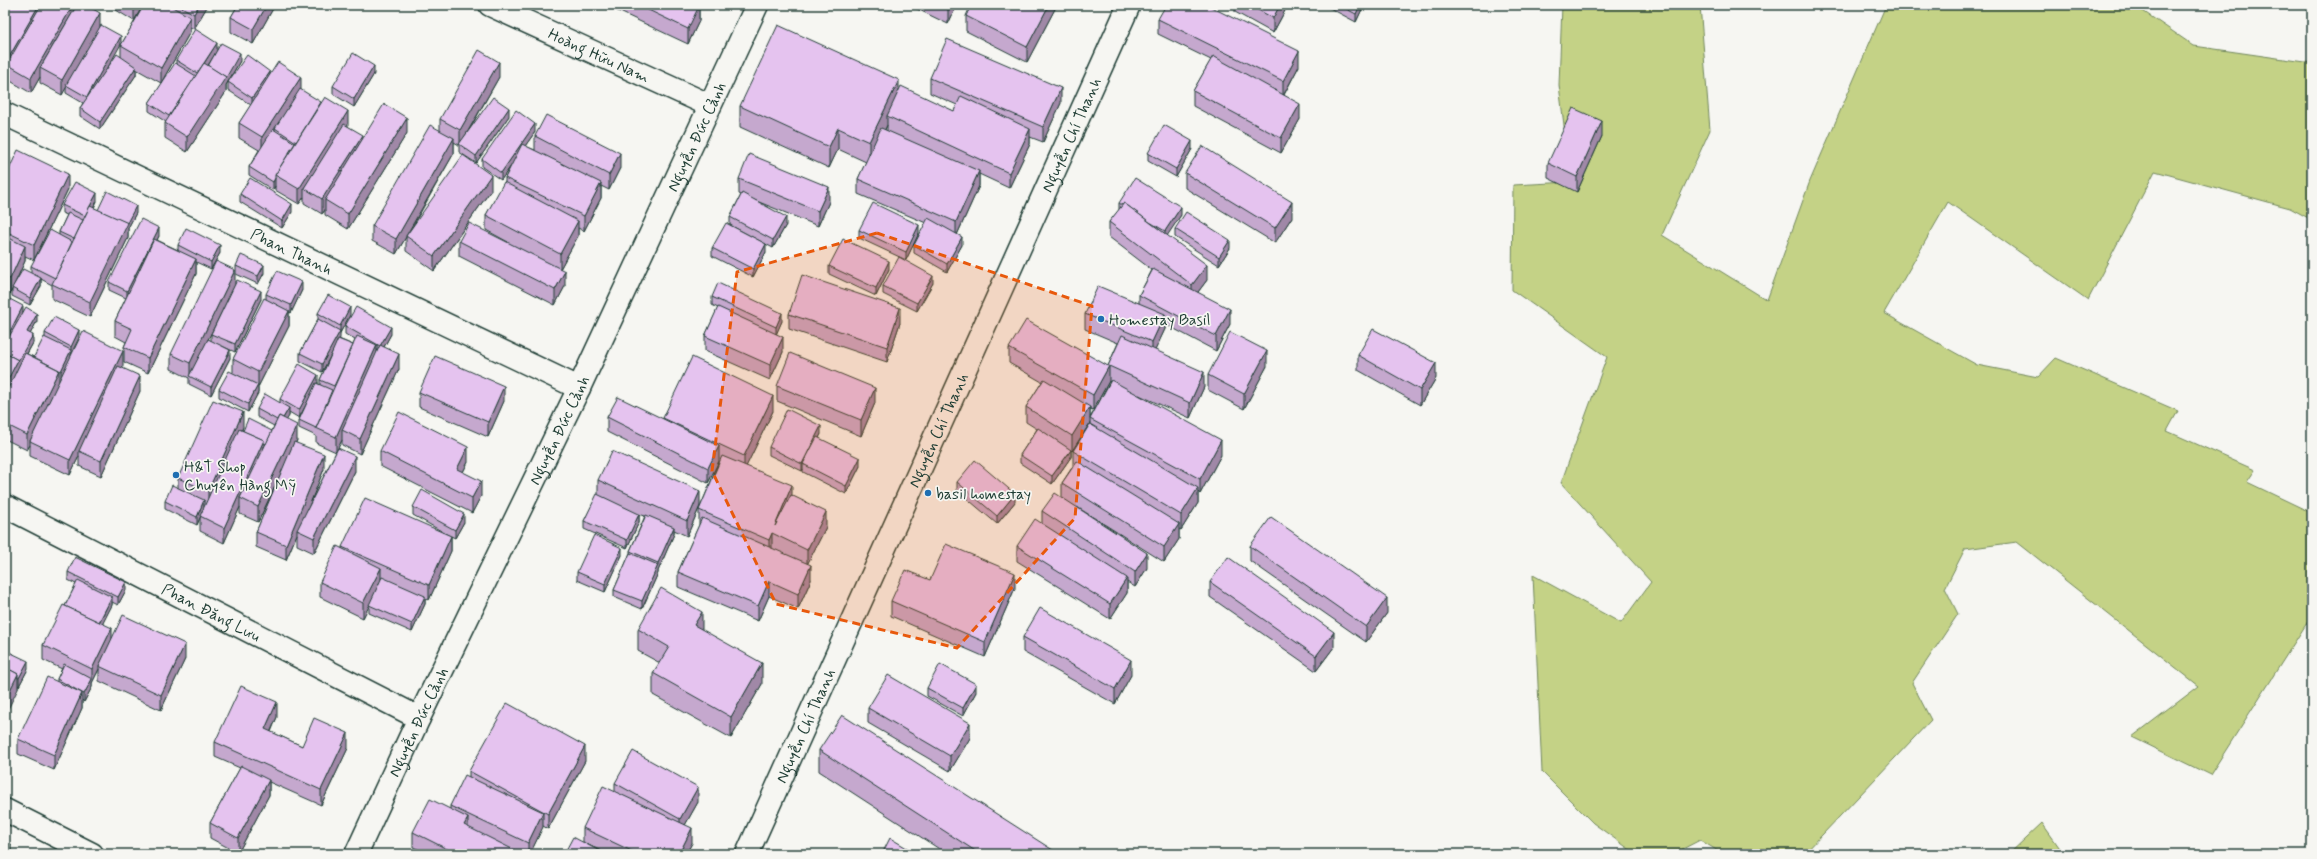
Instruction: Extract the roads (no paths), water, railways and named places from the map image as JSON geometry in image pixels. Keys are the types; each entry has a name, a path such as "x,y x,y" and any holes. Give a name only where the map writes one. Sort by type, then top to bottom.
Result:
{"street":[{"name":"Hoàng Hữu Nam","path":"490,5 709,105"},
{"name":"Nguyễn Đức Cảnh","path":"356,854 419,718 579,388 709,105 757,5"},
{"name":"Nguyễn Chí Thanh","path":"747,854 1129,5"},
{"name":"Phan Thanh","path":"5,114 579,388"},
{"name":"Phan Đăng Lưu","path":"5,506 419,718"},
{"path":"5,810 92,854"}],"place":[{"name":"Homestay Basil","path":"1101,319"},
{"name":"H&T Shop Chuyên Hàng Mỹ","path":"176,475"},
{"name":"basil homestay","path":"928,493"}]}
